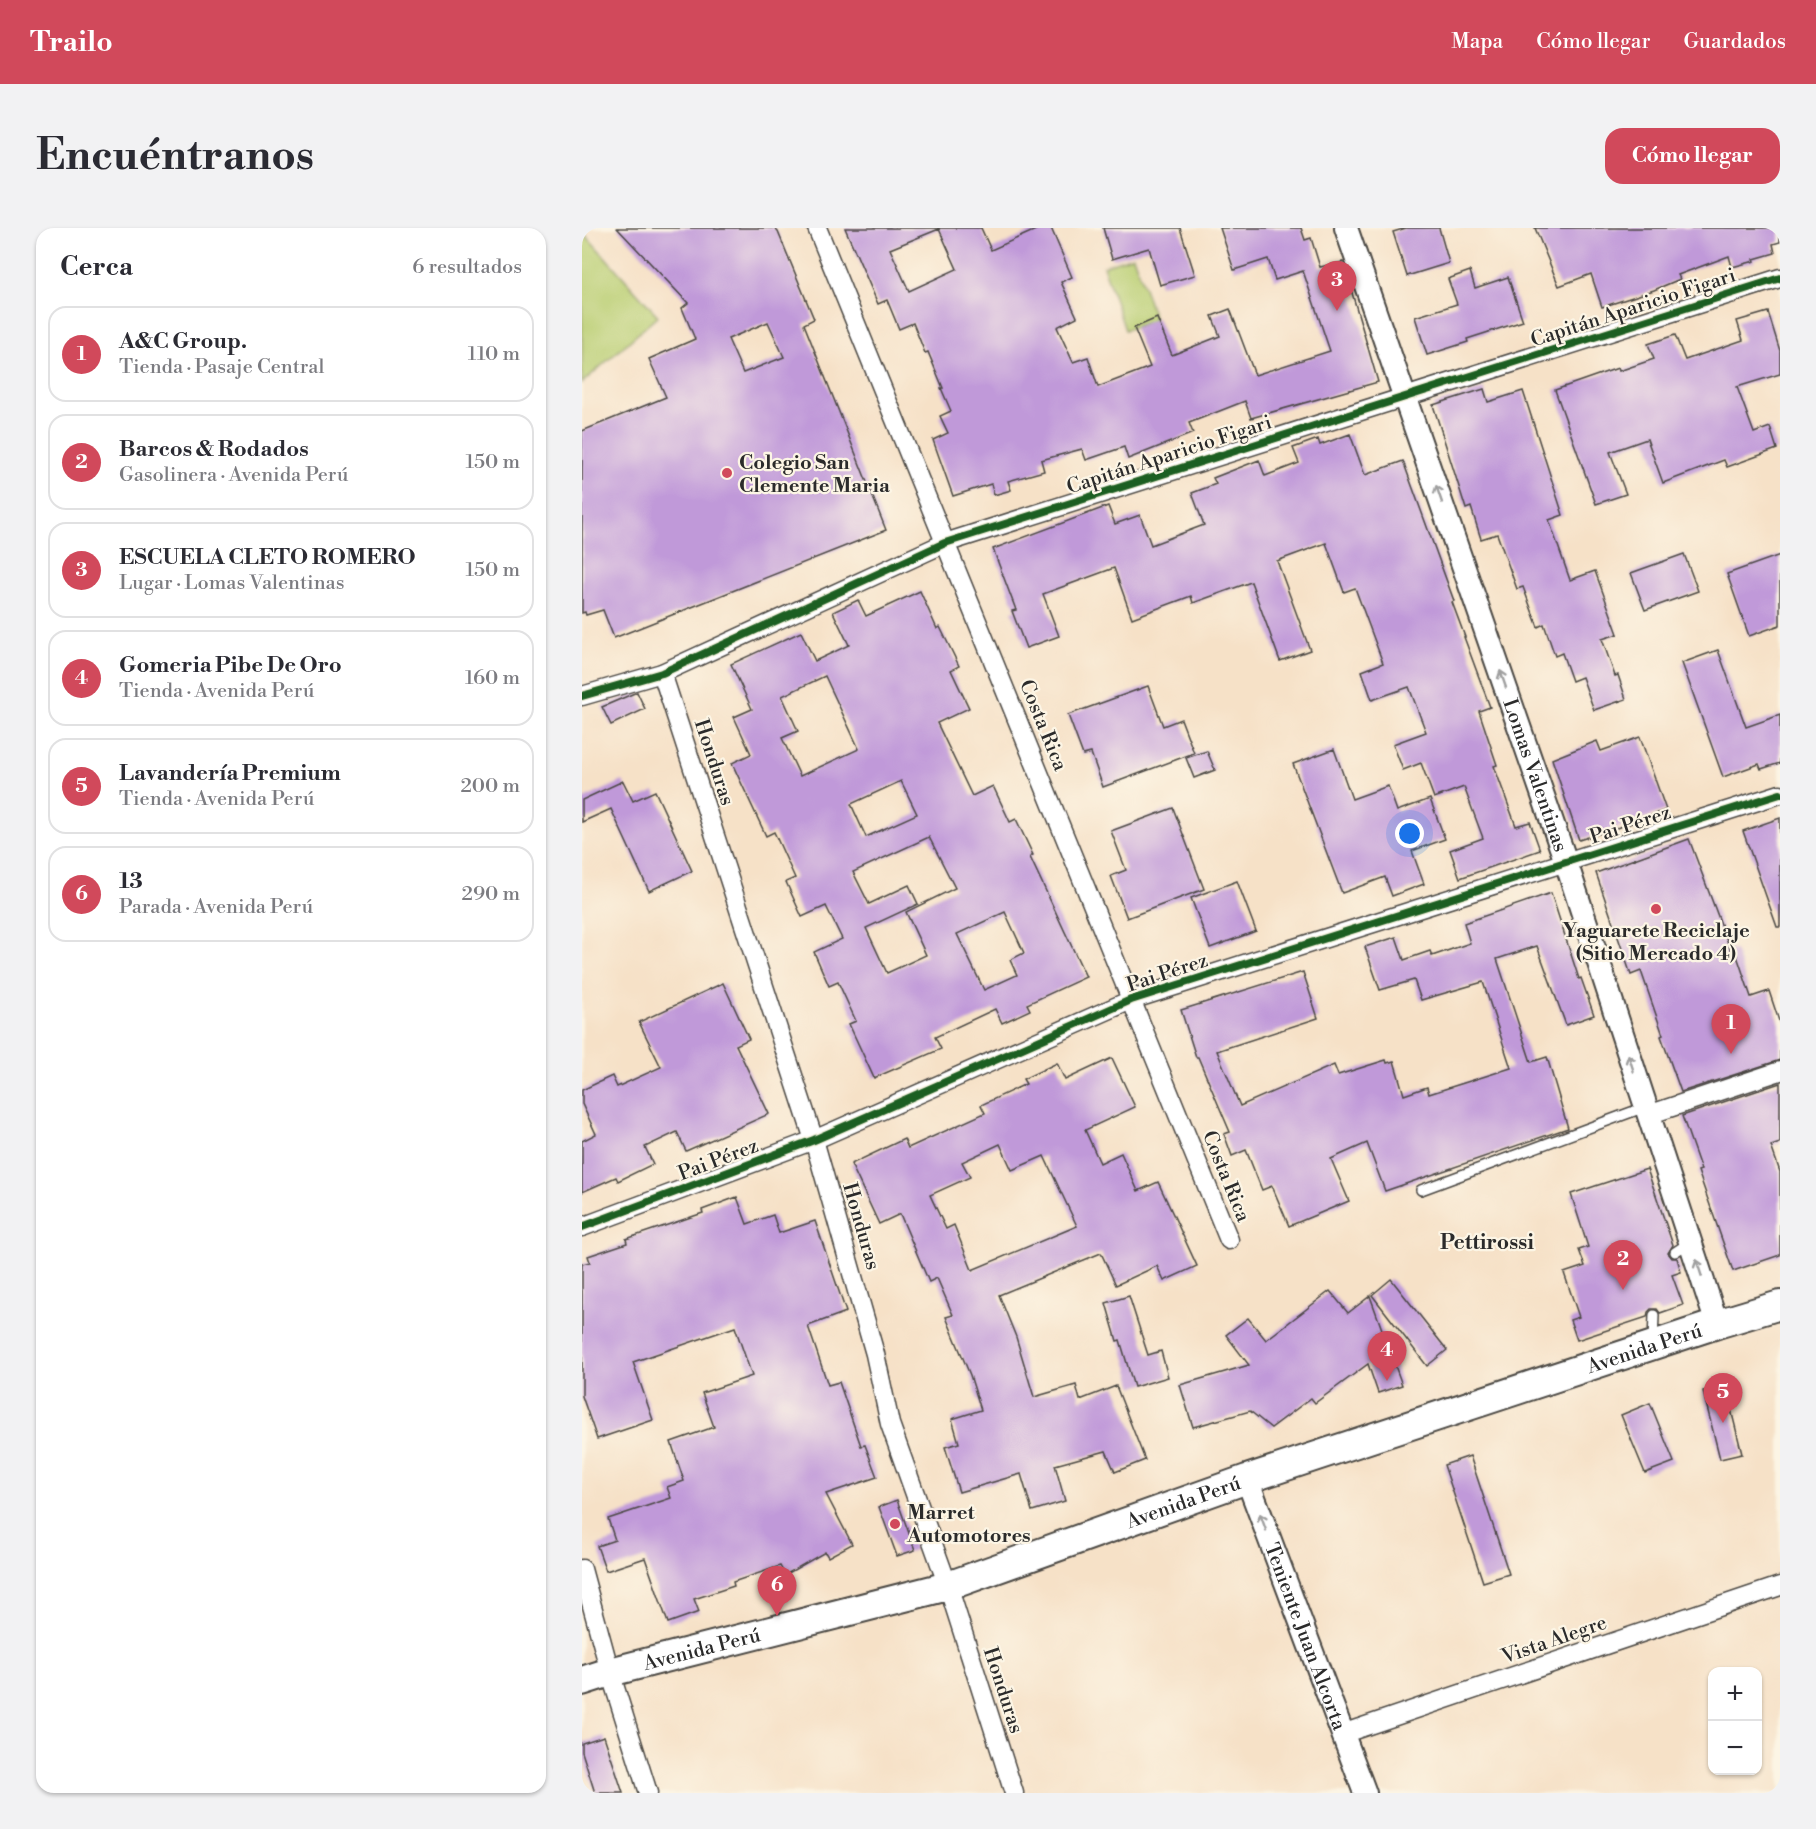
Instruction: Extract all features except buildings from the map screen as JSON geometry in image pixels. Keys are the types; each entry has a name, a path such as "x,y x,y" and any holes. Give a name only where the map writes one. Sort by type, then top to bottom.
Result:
{"main road":[{"name":"Avenida Perú","path":"582,1681 610,1671 948,1586 1247,1479 1780,1305"}],"street":[{"name":"Costa Rica","path":"817,228 1228,1240"},
{"name":"Lomas Valentinas","path":"1346,228 1566,862 1647,1111 1682,1247 1717,1324"},
{"name":"Capitán Aparicio Figari","path":"582,696 662,673 945,543 1780,278"},
{"name":"Honduras","path":"662,673 814,1140 875,1354 890,1424 948,1586 1014,1793"},
{"name":"Pai Pérez","path":"582,1227 814,1140 1131,1000 1780,794"},
{"path":"1647,1111 1780,1071"},
{"name":"Teniente Juan Alcorta","path":"1247,1479 1365,1793"},
{"path":"582,1569 610,1671 648,1793"},
{"name":"Vista Alegre","path":"1342,1734 1780,1586"}],"lane":[{"path":"1421,1190 1647,1111"},
{"path":"1653,1345 1654,1315"}],"green space":[{"path":"582,231 658,316 582,383"},
{"path":"1133,256 1155,320 1125,330 1103,266"}],"cycle path":[{"path":"582,696 662,673 945,543 1780,278"},
{"path":"582,1227 814,1140 1131,1000 1780,794"}],"place":[{"name":"ESCUELA CLETO ROMERO","path":"1337,311"},
{"name":"Colegio San Clemente Maria","path":"727,473"},
{"name":"Yaguarete Reciclaje (Sitio Mercado 4)","path":"1656,909"},
{"name":"A&C Group.","path":"1731,1054"},
{"name":"Barcos & Rodados","path":"1623,1290"},
{"name":"Gomeria Pibe De Oro","path":"1387,1381"},
{"name":"Lavandería Premium","path":"1723,1423"},
{"name":"Marret Automotores","path":"895,1524"},
{"name":"13","path":"777,1616"}],"district":[{"name":"Pettirossi","path":"1487,1242"}]}
